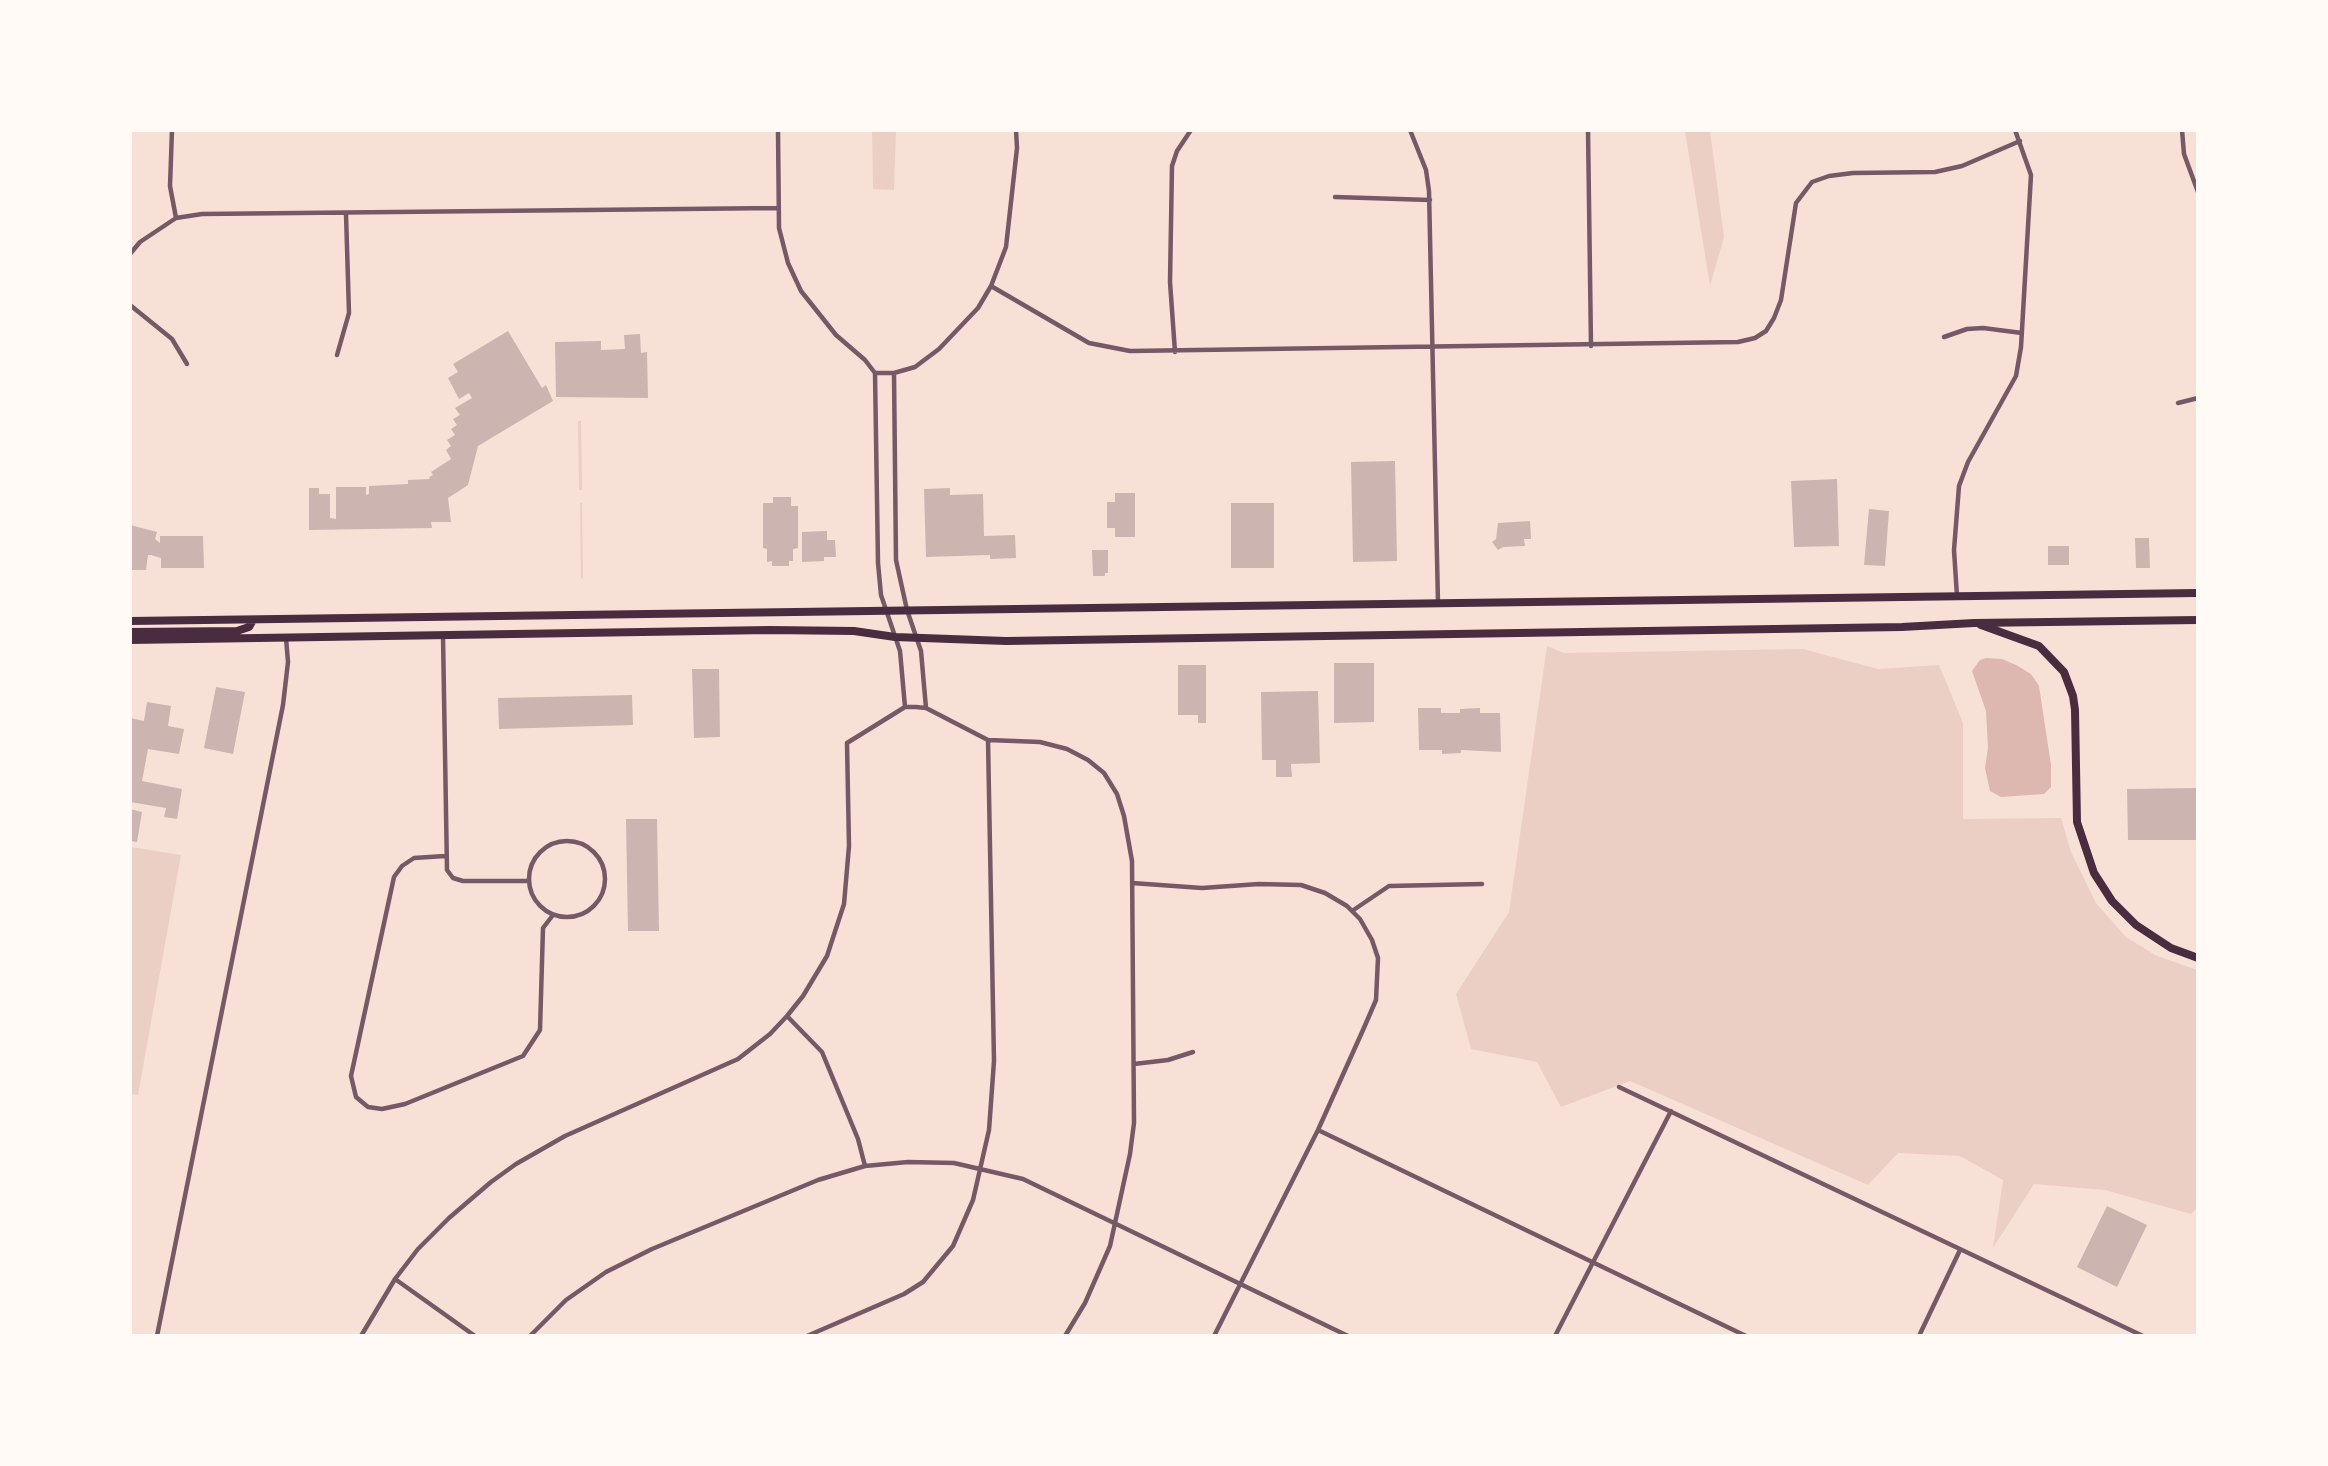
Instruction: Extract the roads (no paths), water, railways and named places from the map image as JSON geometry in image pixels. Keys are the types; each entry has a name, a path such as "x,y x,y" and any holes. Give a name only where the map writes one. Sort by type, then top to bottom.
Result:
{"highway":[{"path":"130,621 2198,593"},
{"path":"130,632 237,631 249,627 253,620"},
{"path":"130,640 770,630 854,631 895,637 1006,641 2198,620"},
{"path":"1974,623 2039,646 2064,672 2073,696 2075,710 2077,822 2094,873 2112,901 2147,934 2170,948 2198,958"}],"street":[{"path":"172,130 170,186 176,218"},
{"path":"778,130 779,228 788,263 801,291 836,335 865,360 875,373 878,563 886,610 900,651 905,707"},
{"path":"875,373 894,373 915,367 939,350 978,308 1006,247 1017,148 1016,130"},
{"path":"1175,352 1170,282 1172,166 1177,151 1191,130"},
{"path":"1410,130 1426,170 1430,200 1438,603"},
{"path":"1588,130 1591,346"},
{"path":"1957,596 1954,550 1959,486 1968,462 2016,376 2022,333 2031,175 2015,130"},
{"path":"2182,130 2184,154 2198,192"},
{"path":"990,286 1089,343 1130,351 1591,346 1738,342 1755,338 1766,331 1781,300 1796,203 1804,189 1812,182 1852,173 1935,172 1962,166 2020,141"},
{"path":"1335,197 1430,200"},
{"path":"130,254 140,242 176,218 202,214 778,208"},
{"path":"337,356 349,313 346,214"},
{"path":"130,305 172,339 187,364"},
{"path":"1944,337 1967,329 1983,328 2022,333"},
{"path":"894,373 896,560 907,610 921,651 926,708"},
{"path":"2178,403 2198,398"},
{"path":"443,636 445,856 448,871 459,881 530,881"},
{"path":"157,1335 283,705 288,662 286,638"},
{"path":"361,1335 395,1279 449,1218 516,1164 565,1136 738,1059 765,1038 787,1016 803,996 827,956 844,904 849,846 847,743 905,707 926,708 988,740 1040,742 1067,749 1088,760 1104,773 1117,794 1124,816 1132,861 1134,1123 1110,1246 1085,1303 1065,1335"},
{"path":"807,1335 904,1294 923,1282 953,1246 973,1200 989,1130 994,1061 988,740"},
{"path":"578,843 598,858 605,882 595,905 588,911 573,917 554,915 536,901 530,881 536,859 554,844 578,843"},
{"path":"445,856 414,858 402,866 394,877 351,1076 356,1097 368,1107 382,1109 405,1104 524,1056 540,1030 543,928 554,915"},
{"path":"1132,883 1202,888 1259,884 1302,885 1325,893 1352,911 1372,940 1378,958 1377,991 1364,1030 1318,1130 1214,1335"},
{"path":"1352,911 1389,885 1482,884"},
{"path":"787,1016 822,1052 858,1139 864,1166"},
{"path":"1134,1064 1168,1060 1193,1052"},
{"path":"1619,1087 2142,1335"},
{"path":"1555,1335 1671,1111"},
{"path":"1318,1130 1746,1335"},
{"path":"530,1335 566,1300 606,1272 652,1249 810,1183 864,1166 908,1162 954,1163 981,1167 1023,1179 1348,1335"},
{"path":"1919,1335 1960,1250"},
{"path":"395,1279 475,1335"}]}
